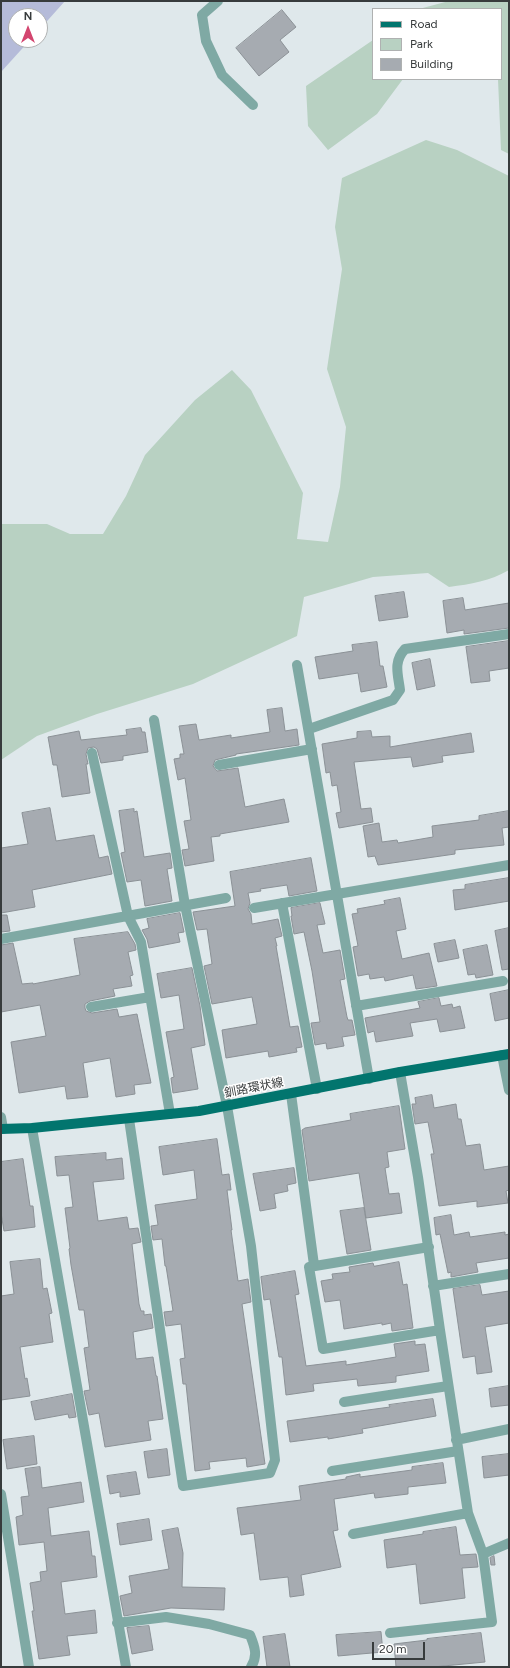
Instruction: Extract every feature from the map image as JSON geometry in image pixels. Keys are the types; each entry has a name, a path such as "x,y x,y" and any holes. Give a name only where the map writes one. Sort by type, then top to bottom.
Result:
{"main road":[{"name":"釧路環状線","path":"2,1129 32,1128 129,1119 227,1106 400,1072 506,1054"}],"street":[{"path":"218,1 202,14 206,41 222,75 253,105"},
{"path":"309,729 392,700 400,690 398,661 399,656 405,649 509,634"},
{"path":"297,665 369,1079"},
{"path":"129,1119 183,1486 270,1473 275,1460 251,1246 227,1106 185,905 154,720"},
{"path":"219,765 312,749"},
{"path":"92,753 128,916 141,942 170,1114"},
{"path":"254,908 509,865"},
{"path":"1,939 226,898"},
{"path":"282,903 318,1089"},
{"path":"356,1006 503,981"},
{"path":"91,1007 150,997"},
{"path":"506,1054 509,1090"},
{"path":"390,1633 492,1622 483,1554 468,1513 433,1286 418,1177 400,1072"},
{"path":"290,1094 314,1265"},
{"path":"1,1117 2,1129"},
{"path":"32,1128 117,1623 126,1667"},
{"path":"428,1247 309,1266 323,1349 440,1330"},
{"path":"433,1286 509,1274"},
{"path":"344,1402 448,1386"},
{"path":"456,1440 509,1429"},
{"path":"332,1471 458,1451"},
{"path":"1,1494 29,1667"},
{"path":"353,1534 468,1513"},
{"path":"483,1554 509,1544"},
{"path":"117,1623 166,1617 209,1624 250,1635 254,1644 256,1656 251,1667"}],"green space":[{"path":"449,1 509,1 509,154 501,150 498,80 502,80 502,8 423,8"},
{"path":"372,41 372,80 402,80 377,114 328,150 308,126 306,86"},
{"path":"426,140 457,150 509,176 509,570 502,574 473,583 449,587 428,573 373,577 304,597 297,636 193,684 97,714 37,736 1,760 1,524 47,524 70,534 103,534 126,496 145,455 195,400 232,370 251,390 303,493 297,539 328,542 340,487 346,427 327,369 342,269 335,227 342,178"}],"water":[{"path":"1,1 65,1 48,20 48,8 8,8 8,48 23,48 1,72"}],"building":[{"path":"282,10 296,27 280,40 289,52 259,76 236,48"},
{"path":"404,592 408,617 379,621 375,596"},
{"path":"463,598 465,610 509,603 509,628 464,634 464,630 447,633 443,601"},
{"path":"509,641 509,668 489,671 490,681 471,683 466,647"},
{"path":"377,642 380,666 383,666 387,687 361,692 358,673 319,679 315,657 353,651 352,645"},
{"path":"430,659 435,686 417,690 412,663"},
{"path":"282,708 285,731 297,729 299,745 236,754 215,760 213,766 217,771 238,768 245,807 284,799 289,822 220,834 220,836 211,837 214,861 185,866 182,850 189,849 184,821 191,820 185,778 178,780 174,759 180,758 180,754 184,754 179,726 196,724 199,740 231,735 231,738 270,732 267,710"},
{"path":"141,728 142,732 145,732 148,752 123,756 123,760 101,763 97,749 94,747 88,748 86,754 88,764 86,764 90,793 62,797 57,765 53,765 48,737 79,731 81,740 127,735 126,730"},
{"path":"371,731 372,737 390,736 390,747 471,733 474,752 442,756 443,762 413,767 411,757 354,762 361,809 371,808 373,822 339,828 336,813 341,812 337,785 332,786 330,772 326,773 322,744 357,738 357,732"},
{"path":"50,808 56,841 94,835 99,858 108,856 112,874 32,890 35,907 1,913 1,848 28,844 22,813"},
{"path":"134,809 134,812 137,811 144,857 170,853 172,868 167,869 172,901 145,906 141,880 127,882 121,853 125,852 119,811"},
{"path":"509,811 509,827 502,828 504,845 455,850 455,854 378,865 375,856 368,857 363,826 379,823 382,842 397,840 398,843 433,837 432,826 479,820 479,816"},
{"path":"311,858 317,891 289,896 287,885 260,889 261,891 248,893 250,903 248,909 251,914 252,924 278,919 282,936 275,938 290,1027 298,1026 302,1047 296,1048 297,1052 269,1057 268,1051 226,1058 222,1030 257,1024 252,997 212,1004 204,966 212,964 207,929 197,930 193,912 235,906 230,872"},
{"path":"509,878 509,901 455,910 453,890 465,889 465,885"},
{"path":"400,898 406,929 396,931 402,959 429,953 437,986 416,989 413,975 385,981 384,977 370,979 369,974 358,976 353,947 358,946 352,914 358,913 357,909 385,904 384,901"},
{"path":"320,903 325,924 317,925 323,953 340,950 345,979 340,980 347,1017 348,1020 352,1020 355,1035 342,1037 344,1046 327,1049 326,1043 315,1045 311,1023 320,1022 312,971 304,932 294,934 291,916 291,908"},
{"path":"180,913 184,932 178,933 180,942 149,948 147,939 142,930 149,928 147,919"},
{"path":"1,915 7,915 10,931 1,932"},
{"path":"509,928 509,969 502,970 495,931"},
{"path":"128,932 135,944 136,950 128,952 133,975 130,976 132,986 113,989 115,996 90,1001 85,1004 85,1008 86,1011 92,1013 117,1009 119,1017 137,1014 151,1083 134,1085 135,1094 116,1097 110,1058 83,1063 88,1097 67,1099 65,1086 19,1093 11,1042 46,1036 40,1005 1,1012 1,945 13,943 22,984 33,984 80,975 74,939"},
{"path":"455,940 459,958 438,962 434,944"},
{"path":"487,945 493,975 476,978 475,974 468,975 463,950"},
{"path":"192,968 200,1006 205,1045 191,1048 198,1089 173,1093 171,1078 174,1077 166,1032 184,1029 179,995 161,998 157,974"},
{"path":"509,990 509,1018 495,1021 490,994"},
{"path":"439,998 441,1006 452,1004 453,1008 460,1006 465,1028 440,1032 437,1019 410,1023 413,1036 376,1042 374,1031 368,1033 365,1018 420,1008 418,1002"},
{"path":"432,1095 434,1108 456,1104 458,1119 461,1119 466,1146 480,1144 484,1170 509,1166 509,1190 506,1191 508,1203 477,1207 477,1201 439,1206 431,1154 434,1154 428,1122 415,1124 412,1104 416,1104 415,1098"},
{"path":"399,1106 405,1149 387,1152 389,1167 385,1168 389,1194 399,1193 402,1213 366,1218 359,1173 309,1181 302,1130 305,1128 351,1120 350,1114"},
{"path":"217,1139 222,1175 229,1174 231,1190 227,1190 238,1281 248,1279 251,1302 242,1304 265,1464 247,1467 246,1458 209,1462 210,1469 195,1471 186,1384 183,1384 180,1359 185,1358 181,1324 166,1326 164,1312 173,1311 162,1239 153,1240 151,1226 158,1225 155,1205 197,1199 194,1170 163,1175 159,1147"},
{"path":"106,1153 106,1160 122,1158 124,1179 93,1182 98,1221 127,1217 129,1229 138,1228 141,1242 132,1244 139,1304 141,1311 144,1311 144,1315 151,1314 153,1328 133,1332 136,1359 153,1357 163,1419 148,1421 151,1440 105,1447 99,1413 89,1415 84,1391 90,1390 84,1348 89,1347 84,1310 79,1310 71,1265 65,1208 73,1207 69,1175 57,1176 55,1157"},
{"path":"23,1159 30,1206 33,1206 35,1227 4,1231 1,1213 1,1162"},
{"path":"294,1168 296,1183 287,1185 288,1191 274,1194 276,1208 260,1211 253,1174"},
{"path":"364,1208 371,1250 347,1254 340,1211"},
{"path":"451,1215 454,1235 469,1232 470,1237 505,1232 505,1235 509,1234 509,1258 476,1263 478,1272 451,1277 451,1272 448,1273 440,1234 436,1235 434,1218"},
{"path":"40,1259 43,1289 47,1288 52,1313 49,1314 53,1342 20,1347 25,1379 27,1378 30,1396 1,1400 1,1296 14,1294 10,1262"},
{"path":"399,1262 403,1285 407,1284 413,1328 392,1331 391,1323 382,1325 382,1323 344,1329 340,1300 325,1302 321,1281 333,1279 332,1274 350,1272 349,1267 373,1263 374,1266"},
{"path":"295,1271 299,1294 295,1295 306,1366 346,1361 346,1365 396,1357 394,1344 415,1341 415,1345 425,1344 429,1371 396,1376 396,1382 358,1386 357,1379 313,1384 314,1391 286,1395 282,1357 279,1357 270,1299 264,1300 261,1277"},
{"path":"480,1285 482,1295 509,1291 509,1323 485,1327 492,1372 477,1374 475,1356 463,1358 453,1289"},
{"path":"509,1386 509,1405 491,1407 489,1389"},
{"path":"72,1394 76,1417 69,1418 68,1414 35,1420 31,1402"},
{"path":"433,1399 436,1416 362,1429 363,1433 328,1439 328,1437 290,1442 287,1421 390,1407 389,1405"},
{"path":"34,1436 37,1464 7,1469 3,1440"},
{"path":"167,1449 170,1475 148,1478 144,1452"},
{"path":"509,1454 509,1475 484,1478 482,1457"},
{"path":"443,1463 446,1483 408,1487 408,1494 375,1498 374,1493 334,1499 338,1530 333,1531 341,1567 301,1575 304,1595 290,1597 288,1577 260,1580 254,1533 241,1535 237,1508 301,1500 299,1486 346,1479 346,1477 360,1474 360,1477 412,1470 412,1467"},
{"path":"40,1467 42,1488 81,1482 84,1502 48,1508 51,1536 89,1531 92,1556 95,1556 97,1577 61,1582 65,1614 95,1610 97,1633 67,1636 70,1655 39,1659 32,1611 34,1611 30,1583 41,1581 40,1572 47,1571 44,1542 19,1545 16,1517 23,1515 21,1497 29,1496 25,1469"},
{"path":"136,1472 140,1494 120,1497 120,1492 110,1494 107,1476"},
{"path":"149,1519 152,1540 120,1545 117,1524"},
{"path":"456,1527 460,1555 476,1554 478,1567 462,1568 465,1598 420,1604 416,1564 387,1568 384,1540"},
{"path":"178,1528 183,1553 182,1587 225,1588 224,1610 171,1608 124,1616 120,1596 132,1593 129,1576 169,1569 162,1531"},
{"path":"494,1556 495,1565 491,1565 490,1558"},
{"path":"149,1626 153,1650 132,1654 127,1628"},
{"path":"381,1632 383,1652 338,1656 336,1635"},
{"path":"481,1633 485,1662 433,1667 396,1667 394,1644"},
{"path":"285,1634 290,1667 267,1667 263,1637"}]}
